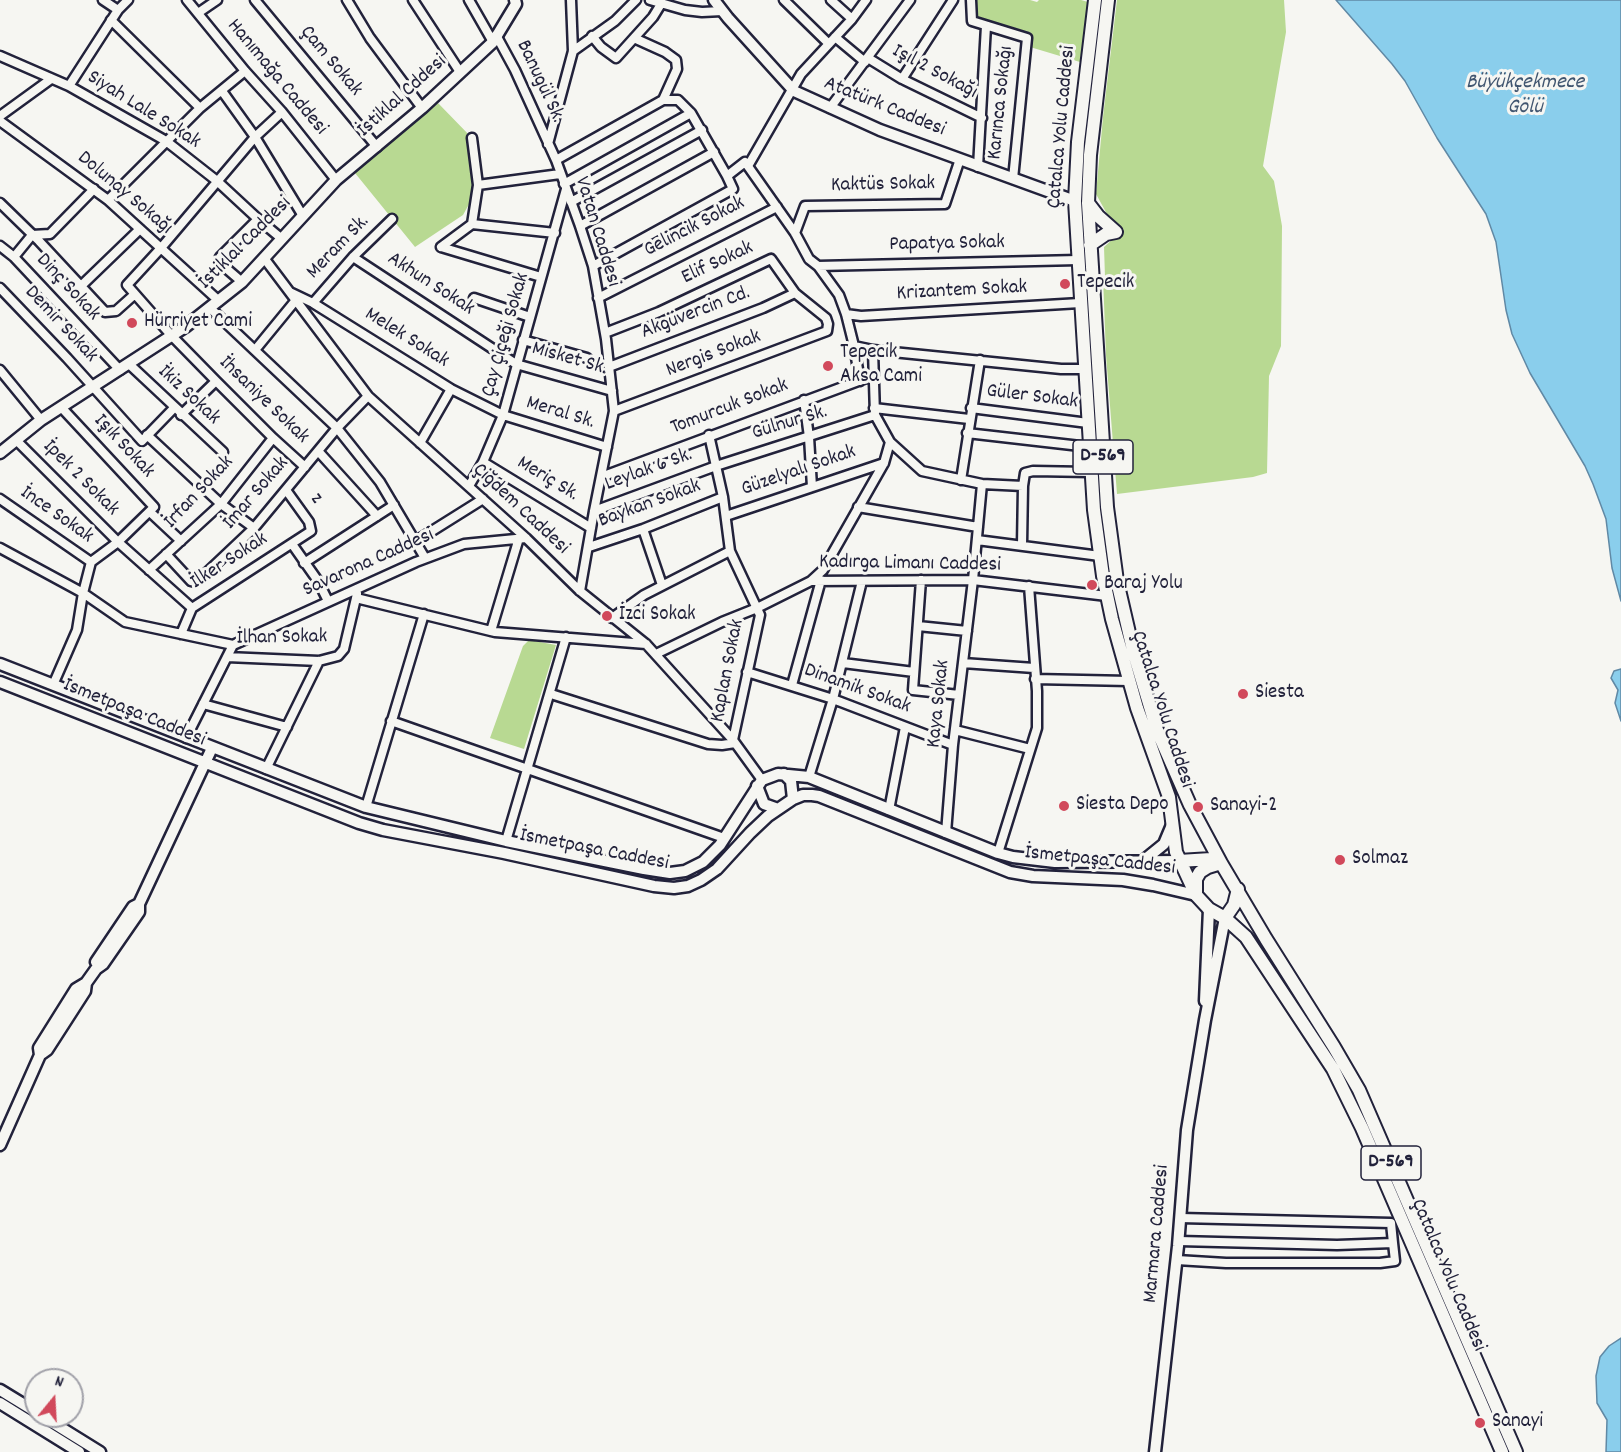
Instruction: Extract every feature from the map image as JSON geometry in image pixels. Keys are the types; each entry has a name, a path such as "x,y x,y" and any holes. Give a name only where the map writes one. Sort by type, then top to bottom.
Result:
{"highway":[{"name":"Çatalca Yolu Caddesi","path":"1094,0 1077,150 1075,201 1090,472 1107,596 1129,681 1172,808 1179,861 1196,896 1209,909 1225,918 1255,948 1327,1059 1347,1096 1502,1452"},
{"name":"Çatalca Yolu Caddesi","path":"1108,0 1090,155 1088,203 1104,478 1119,591 1133,650 1158,730 1190,805 1221,863 1363,1098 1516,1452"},
{"path":"1075,201 1088,203 1098,216 1116,232 1106,234 1090,245"},
{"path":"1179,861 1211,859 1221,863"},
{"path":"1196,896 1196,879 1200,872 1221,863"},
{"path":"1225,918 1234,905 1238,889"}],"main road":[{"name":"İstiklal Cddesi","path":"336,180 422,108 495,38 516,4 515,0"},
{"name":"Atatürk Caddesi","path":"714,0 791,89 880,130 1075,201"},
{"name":"İstiklal Caddesi","path":"0,452 41,420 125,367 242,282 336,180"},
{"name":"İsmetpaşa Caddesi","path":"0,664 366,807 506,841 670,873 685,871 703,862 724,838 760,783 771,775 784,774 809,777 998,853 1030,860 1096,863 1179,861"},
{"name":"İsmetpaşa Caddesi","path":"0,682 359,823 383,830 654,886 675,888 688,886 717,869 759,823 793,799 803,795 819,796 1010,872 1033,876 1096,878 1152,885 1196,896"},
{"path":"47,700 53,685"},
{"path":"0,1145 40,1055 47,1050 85,991 96,969 103,964 139,912 139,904 212,748"},
{"path":"784,774 791,781 793,799"},
{"path":"760,783 764,804 778,809"},
{"path":"359,823 366,807"},
{"path":"1143,861 1164,844 1173,824"},
{"path":"476,848 479,834"},
{"path":"949,848 950,834"},
{"path":"612,877 616,863"},
{"path":"1096,863 1096,878"},
{"path":"1205,1020 1209,909"},
{"path":"1205,1020 1225,918"},
{"name":"Marmara Caddesi","path":"1155,1452 1179,1240 1187,1130 1205,1020"},
{"path":"0,1390 16,1406 79,1452"},
{"path":"0,1403 24,1408"},
{"path":"61,1428 100,1452"}],"street":[{"path":"103,0 118,10"},
{"path":"69,86 111,20 128,0"},
{"name":"Hanımağa Caddesi","path":"187,0 336,180"},
{"path":"198,13 217,0"},
{"name":"Çam Sokak","path":"255,0 376,147"},
{"path":"347,0 370,38 422,108"},
{"path":"413,0 460,72"},
{"name":"Banugül Sk.","path":"469,0 515,70 548,144"},
{"path":"548,144 573,51 571,0"},
{"path":"573,51 615,21 636,0"},
{"path":"650,0 702,12 722,11"},
{"name":"Işıl 2 Sokağı","path":"784,0 832,41 902,79 982,118"},
{"path":"831,0 852,19"},
{"path":"727,176 746,164 801,74 852,19 866,0"},
{"path":"830,108 910,0"},
{"path":"902,79 952,0"},
{"name":"Karınca Sokağı","path":"971,0 972,21 1027,38 1013,179"},
{"path":"592,36 601,47 616,58 653,17 661,4"},
{"path":"111,20 200,108"},
{"path":"978,167 986,26"},
{"path":"634,38 665,52 676,60 677,69 663,100"},
{"name":"Siyah Lale Sokak","path":"0,56 69,86 166,141 217,181 282,239"},
{"path":"108,200 200,108 245,71"},
{"path":"0,116 51,79"},
{"path":"222,91 255,137 303,216"},
{"path":"556,160 663,100 678,100 691,113 702,130 733,189 592,266"},
{"path":"0,202 105,312 116,311 135,294 127,285 255,137 282,112"},
{"path":"565,186 691,113"},
{"name":"Dolunay Sokağı","path":"0,121 108,200 161,248 255,350 337,428 380,482 425,558"},
{"path":"571,202 702,130"},
{"path":"472,138 478,185 472,224"},
{"name":"Vatan Caddesi","path":"548,144 580,226 592,266 605,333 614,411 580,591"},
{"path":"580,226 714,152"},
{"name":"Kaktüs Sokak","path":"795,233 805,206 945,204 960,159"},
{"path":"746,164 795,233 809,259 818,266 839,295 854,346 860,381"},
{"path":"478,185 560,174"},
{"name":"Çay Çiçeği Sokak","path":"469,486 483,462 503,415 555,233 565,186"},
{"name":"Dinç Sokak","path":"94,189 50,234 32,235 14,257 125,367"},
{"name":"Gelincik Sokak","path":"598,298 777,207"},
{"path":"242,282 220,263 220,257 258,219"},
{"name":"Meram Sk.","path":"313,303 353,257 392,219"},
{"path":"541,277 441,247 472,224 555,233"},
{"path":"81,286 140,229"},
{"path":"0,246 14,257"},
{"name":"Akhun Sokak","path":"353,257 516,364"},
{"name":"Çiğdem Caddesi","path":"264,258 368,396 469,486 580,591 646,644 734,742 760,783"},
{"name":"Elif Sokak","path":"605,333 659,312 771,259 795,293 826,318 827,331"},
{"name":"Papatya Sokak","path":"818,266 1078,260"},
{"name":"Demir Sokak","path":"0,288 144,438 254,528"},
{"name":"Akgüvercin Cd.","path":"609,367 763,308 795,293"},
{"name":"İhsaniye Sokak","path":"135,294 216,381 273,438 305,466"},
{"path":"255,350 294,296"},
{"name":"Melek Sokak","path":"294,296 313,303 451,389 503,415"},
{"path":"474,298 530,317"},
{"name":"Krizantem Sokak","path":"846,314 861,316 1080,303"},
{"name":"Nergis Sokak","path":"614,411 827,331"},
{"path":"523,340 587,358"},
{"path":"854,346 873,350 1061,369 1084,369"},
{"path":"873,350 872,376 875,412 890,442 922,471 982,484 1023,486"},
{"path":"961,480 980,360"},
{"name":"Misket Sk.","path":"516,364 612,391"},
{"name":"İkiz Sokak","path":"125,367 223,452"},
{"path":"0,370 41,420"},
{"name":"Tomurcuk Sokak","path":"601,477 872,376"},
{"path":"144,438 216,381"},
{"path":"420,443 451,389"},
{"name":"İmar Sokak","path":"166,554 186,576 195,582 216,566 254,528 337,428 368,396"},
{"path":"804,400 812,487"},
{"name":"Işık Sokak","path":"62,407 154,507 118,542 91,562"},
{"name":"Güler Sokak","path":"971,408 1088,423"},
{"path":"875,412 969,419"},
{"name":"Gülnur Sk.","path":"716,466 809,437 875,412"},
{"name":"Meral Sk.","path":"503,415 607,447"},
{"path":"967,433 1089,447"},
{"path":"709,435 723,497 730,551 757,608"},
{"name":"İrfan Sokak","path":"149,570 222,504 273,438"},
{"name":"İpek 2 Sokak","path":"16,440 118,542 192,608"},
{"path":"811,581 823,570 884,463 890,442"},
{"path":"318,451 377,516"},
{"name":"Meriç Sk.","path":"483,462 591,528"},
{"name":"Güzelyalı Sokak","path":"726,516 884,463"},
{"name":"Leylak 6 Sk.","path":"594,511 716,466"},
{"path":"1022,545 1025,473 1033,471 1090,472"},
{"name":"Kaya Sokak","path":"950,834 953,744 982,484"},
{"name":"z","path":"286,490 309,522 311,531"},
{"name":"Baykan Sokak","path":"589,547 643,529 723,497"},
{"name":"İnce Sokak","path":"0,499 91,562"},
{"path":"416,541 483,499"},
{"path":"304,563 394,505"},
{"path":"858,507 978,527"},
{"name":"Işık Sokak","path":"150,512 181,541"},
{"path":"643,529 662,585"},
{"name":"İlker Sokak","path":"181,634 192,608 311,531"},
{"path":"491,631 522,538"},
{"name":"Savarona Caddesi","path":"233,645 425,558 464,544 522,538"},
{"path":"977,540 1100,556"},
{"path":"292,544 318,581 328,601"},
{"path":"0,548 83,593 125,622 233,645 186,738"},
{"path":"612,618 644,595 730,551"},
{"path":"53,685 77,630 91,562"},
{"path":"792,685 821,580"},
{"path":"809,777 843,663 862,580"},
{"path":"921,580 913,690 959,695"},
{"name":"Kadırga Limanı Caddesi","path":"656,654 811,581 973,580 1107,596"},
{"path":"998,853 1037,728 1029,586"},
{"name":"İlhan Sokak","path":"227,657 319,661 338,656 344,649 359,587"},
{"path":"356,598 491,631 646,644"},
{"name":"Kaplan Sokak","path":"734,742 760,615 757,608"},
{"path":"366,807 424,614"},
{"path":"918,626 967,632"},
{"path":"506,841 567,637"},
{"path":"266,769 319,661"},
{"path":"843,663 914,672"},
{"path":"963,663 1034,668"},
{"name":"Dinamik Sokak","path":"747,672 833,699 953,744"},
{"path":"1035,679 1129,681"},
{"path":"550,694 708,744 722,745 734,742"},
{"path":"203,704 287,728"},
{"path":"391,721 724,838"},
{"path":"889,810 905,727"},
{"path":"955,730 1030,749"},
{"path":"1177,1260 1261,1263 1395,1261 1391,1223 1180,1218"},
{"path":"1179,1240 1337,1245 1393,1243"}],"green space":[{"path":"974,0 1037,2 1039,0 1081,0 1088,2 1080,62 1030,47 1031,33 975,16"},
{"path":"1117,0 1284,0 1286,32 1263,166 1274,181 1282,226 1281,346 1269,376 1267,473 1253,477 1117,494 1106,355 1103,277 1105,277 1104,247 1114,238 1120,227 1107,214 1096,194"},
{"path":"438,103 472,138 475,164 473,197 463,215 415,247 355,173"},
{"path":"529,640 556,645 524,749 490,738 523,646"}],"water":[{"name":"Büyükçekmece Gölü","path":"1336,0 1621,0 1621,601 1612,568 1606,519 1593,484 1585,466 1530,373 1512,334 1496,242 1486,214 1437,138 1405,81"},
{"path":"1621,669 1621,721 1615,703 1618,690 1611,678 1614,671"},
{"path":"1621,1338 1621,1452 1606,1452 1607,1420 1597,1403 1596,1376 1600,1357 1609,1346"}],"place":[{"name":"Tepecik","path":"1065,284"},
{"name":"Hürriyet Cami","path":"132,323"},
{"name":"Tepecik Aksa Cami","path":"828,366"},
{"name":"Baraj Yolu","path":"1092,585"},
{"name":"İzci Sokak","path":"607,616"},
{"name":"Siesta","path":"1243,694"},
{"name":"Siesta Depo","path":"1064,806"},
{"name":"Sanayi-2","path":"1198,807"},
{"name":"Solmaz","path":"1340,860"},
{"name":"Sanayi","path":"1480,1423"}]}
